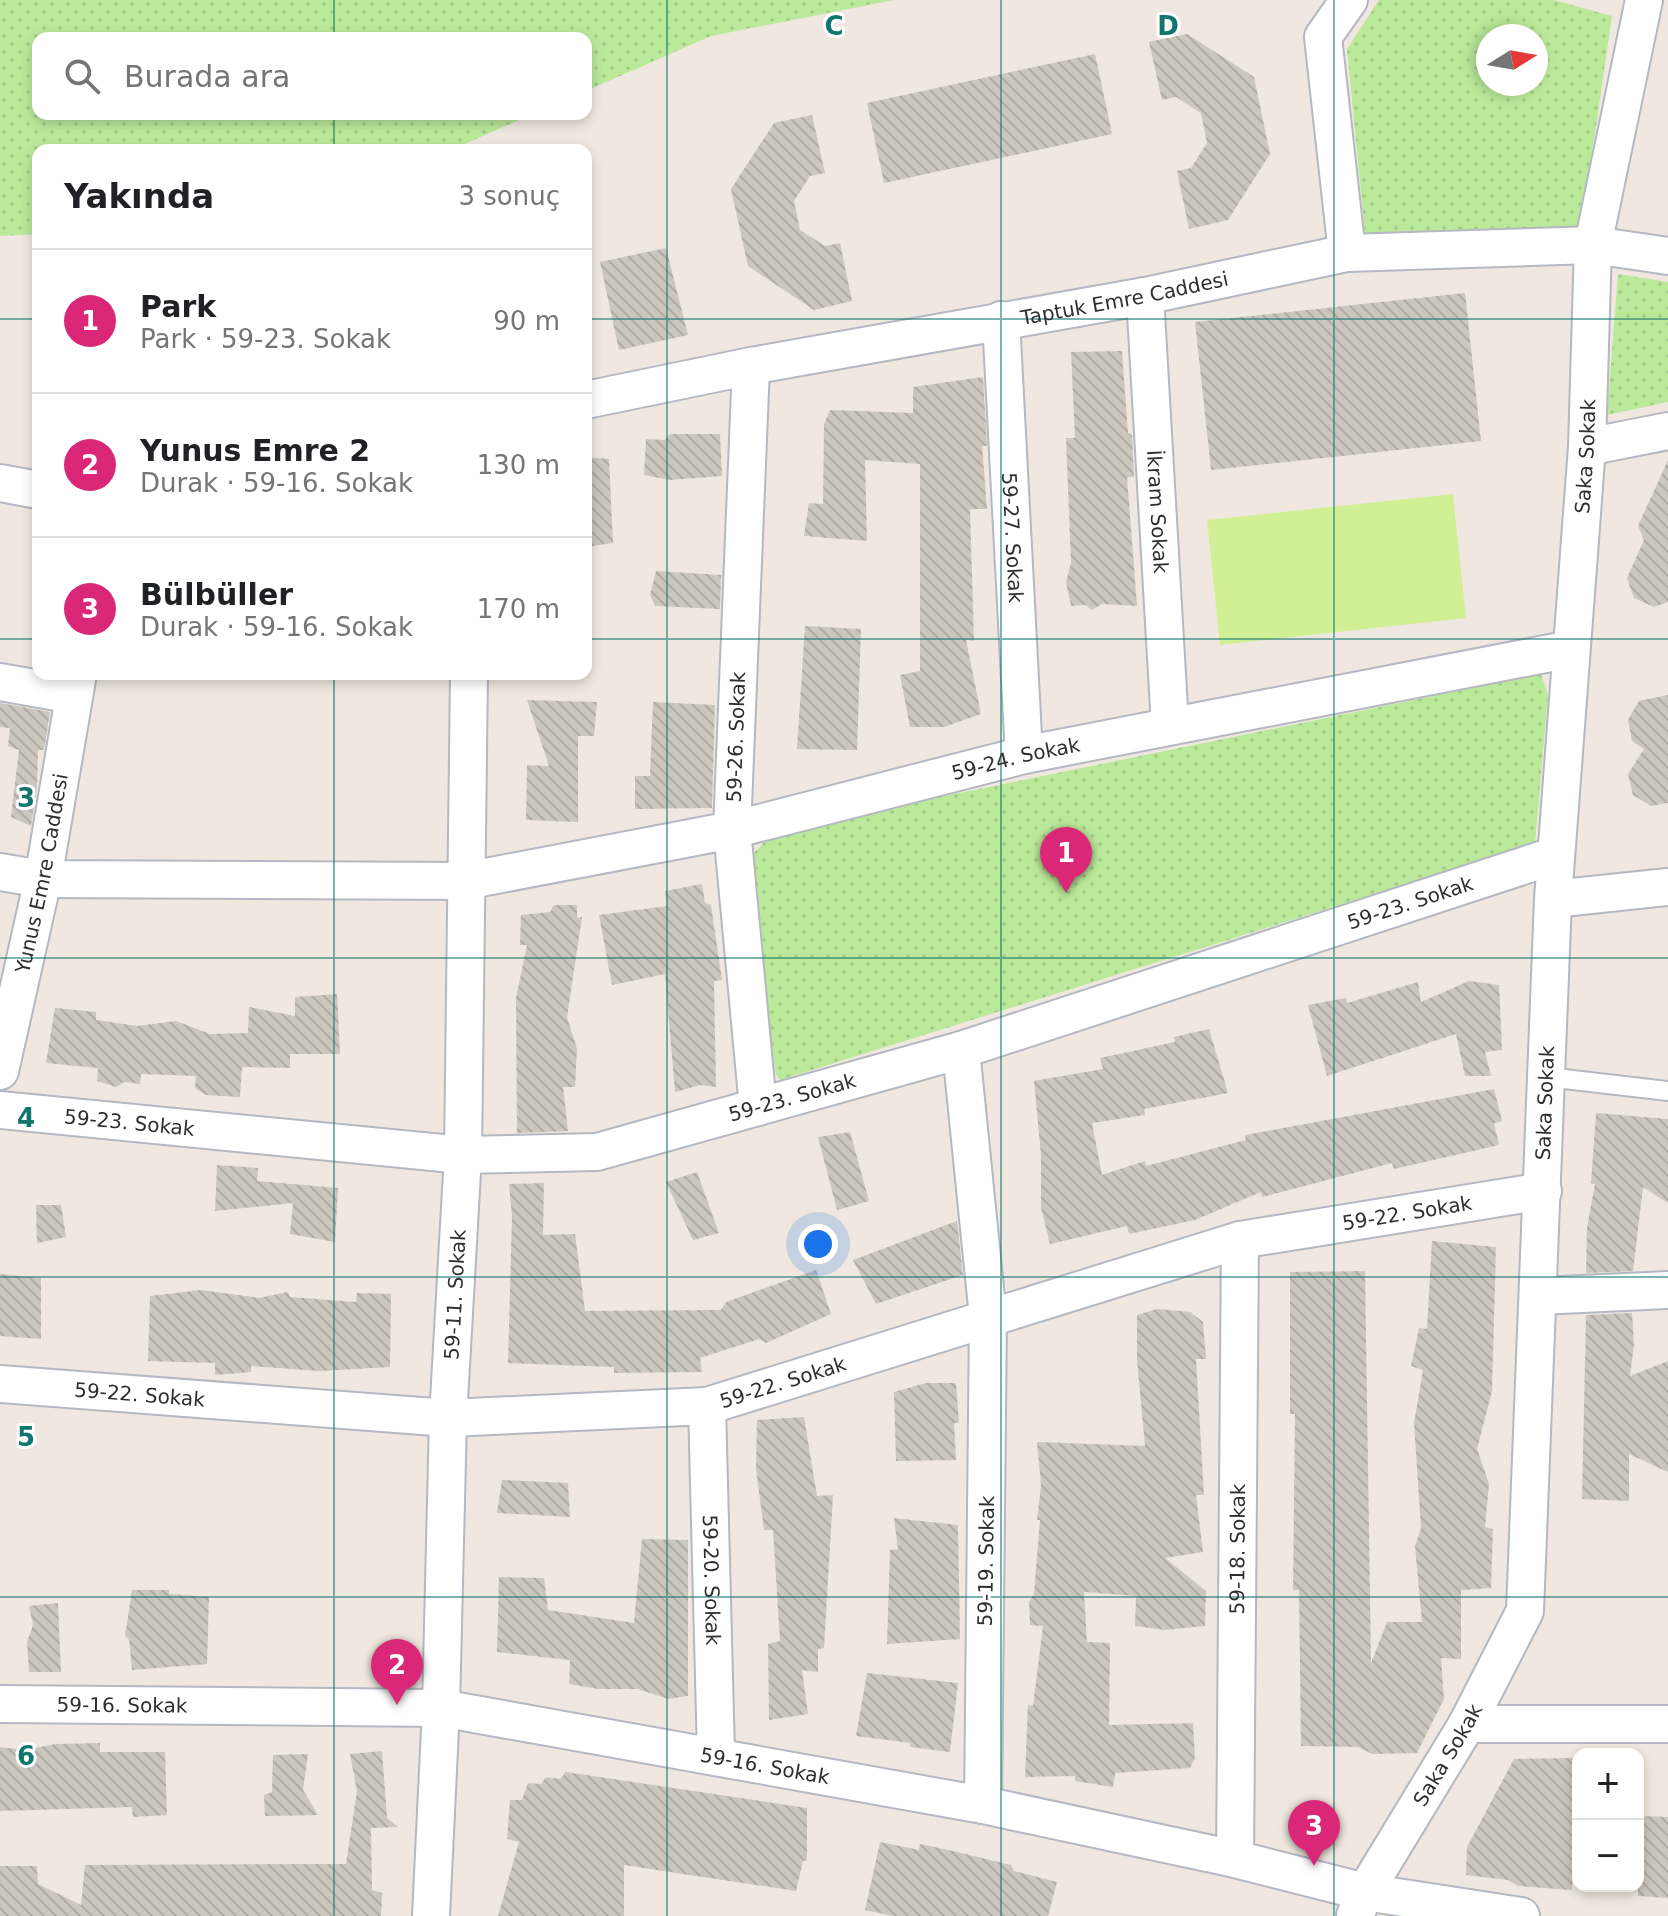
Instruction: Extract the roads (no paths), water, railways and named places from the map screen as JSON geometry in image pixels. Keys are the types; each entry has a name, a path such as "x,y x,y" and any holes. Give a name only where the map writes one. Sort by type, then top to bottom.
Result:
{"street":[{"path":"1347,253 1323,37 1349,0"},
{"name":"Saka Sokak","path":"1360,1904 1467,1724 1525,1611 1553,899 1587,447 1593,245 1644,0"},
{"name":"Taptuk Emre Caddesi","path":"592,399 751,366 1145,296 1347,253 1593,245 1668,256"},
{"name":"İkram Sokak","path":"1145,296 1170,726"},
{"name":"59-27. Sokak","path":"1001,320 1024,755"},
{"name":"59-26. Sokak","path":"751,366 732,830 758,1107"},
{"path":"1587,447 1668,431"},
{"path":"0,483 32,489"},
{"name":"59-24. Sokak","path":"465,881 732,830 1024,755 1571,649"},
{"name":"59-11. Sokak","path":"431,1916 441,1708 448,1418 463,1155 469,680"},
{"path":"0,682 76,684"},
{"name":"Yunus Emre Caddesi","path":"0,1071 43,879 76,684"},
{"name":"59-23. Sokak","path":"0,1110 463,1155 597,1152 961,1050 1556,855"},
{"path":"0,872 43,879 465,881"},
{"path":"1553,899 1668,887"},
{"name":"59-19. Sokak","path":"961,1050 988,1317 983,1805"},
{"name":"59-22. Sokak","path":"0,1384 448,1418 707,1406 1240,1240 1543,1191"},
{"name":"59-18. Sokak","path":"1235,1859 1240,1240"},
{"path":"1539,1296 1668,1290"},
{"name":"59-20. Sokak","path":"707,1406 716,1755"},
{"name":"59-16. Sokak","path":"0,1704 441,1708 983,1805 1235,1859 1360,1904 1521,1916"},
{"path":"1467,1724 1668,1724"}],"lane":[{"path":"1547,1077 1668,1091"}],"place":[{"name":"Park","path":"1066,893"},
{"name":"Yunus Emre 2","path":"397,1705"},
{"name":"Bülbüller","path":"1314,1866"}]}
